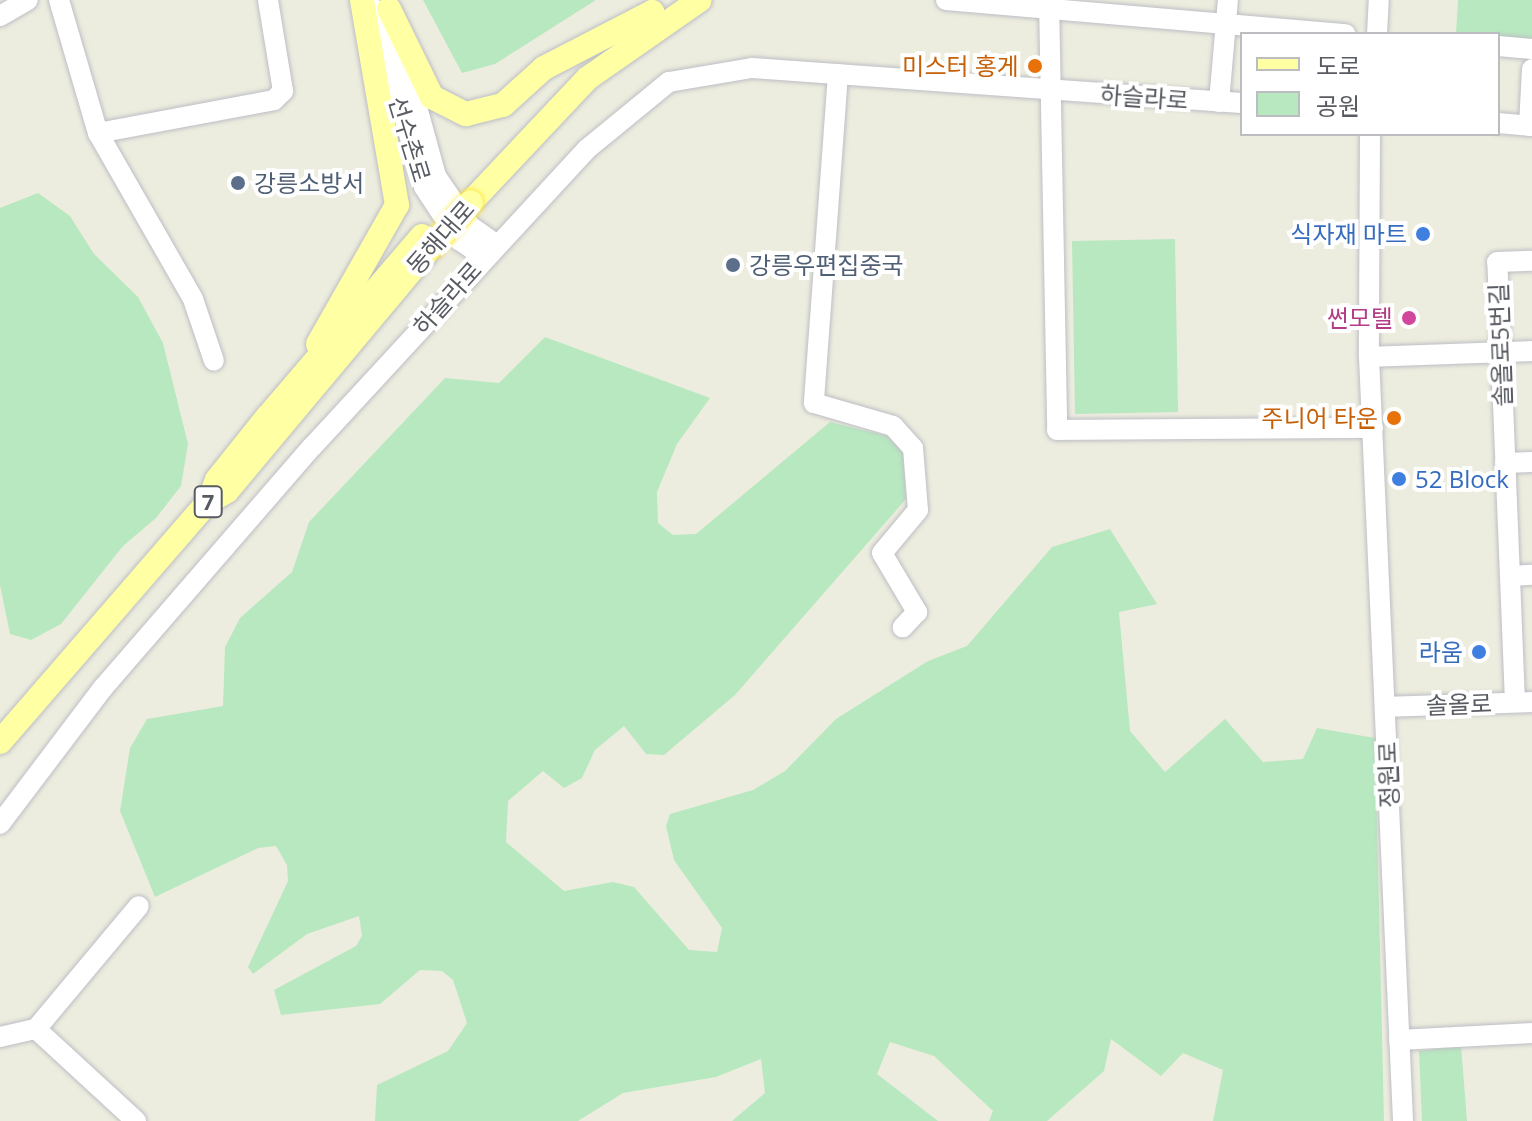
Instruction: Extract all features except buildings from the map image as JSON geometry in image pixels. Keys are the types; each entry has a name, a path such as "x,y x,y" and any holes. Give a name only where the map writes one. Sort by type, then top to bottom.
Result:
{"main road":[{"path":"296,386 397,205 362,0"},
{"name":"동해대로","path":"465,197 588,78 700,0"},
{"path":"382,3 432,97 466,114 503,105 544,68 661,6"},
{"name":"동해대로","path":"0,742 208,502 217,480 296,386 428,240 544,99 661,6"},
{"name":"동해대로","path":"208,502 227,491 428,240"}],"street":[{"path":"0,16 28,0"},
{"path":"59,0 98,133 193,299 214,361"},
{"path":"98,133 274,100 283,91 268,0"},
{"path":"946,0 1154,10 1224,24 1322,32"},
{"path":"1219,102 1228,0"},
{"path":"1377,32 1379,0"},
{"name":"선수촌로","path":"382,3 436,176 490,250"},
{"path":"1048,5 1046,91 1057,430 1373,428"},
{"path":"1500,46 1532,49"},
{"name":"하슬라로","path":"0,824 103,688 490,250 621,115 669,82 722,69 838,74 1240,103"},
{"path":"1500,123 1530,126 1532,69"},
{"path":"838,74 814,403 893,426 913,448 918,510 882,553 917,612 903,627"},
{"name":"정원로","path":"1370,136 1369,357 1403,1121"},
{"name":"솔올로5번길","path":"1523,702 1510,576 1497,262 1532,261"},
{"path":"1369,357 1532,351"},
{"path":"1505,463 1532,462"},
{"path":"1510,576 1532,575"},
{"name":"솔올로","path":"1385,707 1523,702"},
{"path":"0,1037 36,1029 139,906"},
{"path":"36,1029 136,1121"},
{"path":"1399,1040 1532,1033"}],"green space":[{"path":"423,0 596,0 495,64 462,73"},
{"path":"1458,0 1532,0 1532,49 1500,46 1500,32 1456,32"},
{"path":"38,193 70,216 94,254 138,297 163,343 188,444 181,486 156,518 123,546 61,624 31,640 10,634 0,585 0,208"},
{"path":"1175,239 1178,412 1075,414 1072,241"},
{"path":"545,337 710,398 677,444 657,492 658,523 673,535 696,534 830,422 887,436 903,453 906,499 735,695 664,755 646,754 624,726 595,750 582,778 564,788 543,771 508,801 506,842 564,891 613,882 634,887 689,950 717,952 722,928 674,860 666,826 670,814 753,790 785,771 836,719 928,661 967,646 1052,547 1110,529 1157,604 1119,612 1130,731 1165,772 1225,719 1263,762 1303,759 1317,728 1375,738 1384,1121 1213,1121 1223,1070 1183,1053 1161,1076 1111,1039 1104,1071 1047,1121 989,1121 993,1111 934,1056 890,1042 877,1074 938,1121 732,1121 765,1093 761,1059 716,1077 623,1093 578,1121 375,1121 377,1085 448,1051 467,1023 453,980 442,971 420,970 380,1004 281,1015 274,990 356,946 362,936 359,916 307,934 253,974 248,967 288,881 287,865 276,846 258,848 155,897 120,811 130,748 147,719 223,706 225,647 240,618 292,572 309,522 445,378 499,383"},
{"path":"1461,1046 1467,1121 1422,1121 1419,1051"}],"place":[{"name":"미스터 홍게","path":"1035,66"},
{"name":"강릉소방서","path":"238,183"},
{"name":"식자재 마트","path":"1423,234"},
{"name":"강릉우편집중국","path":"733,265"},
{"name":"썬모텔","path":"1409,318"},
{"name":"주니어 타운","path":"1394,418"},
{"name":"52 Block","path":"1399,479"},
{"name":"라움","path":"1479,652"}]}
